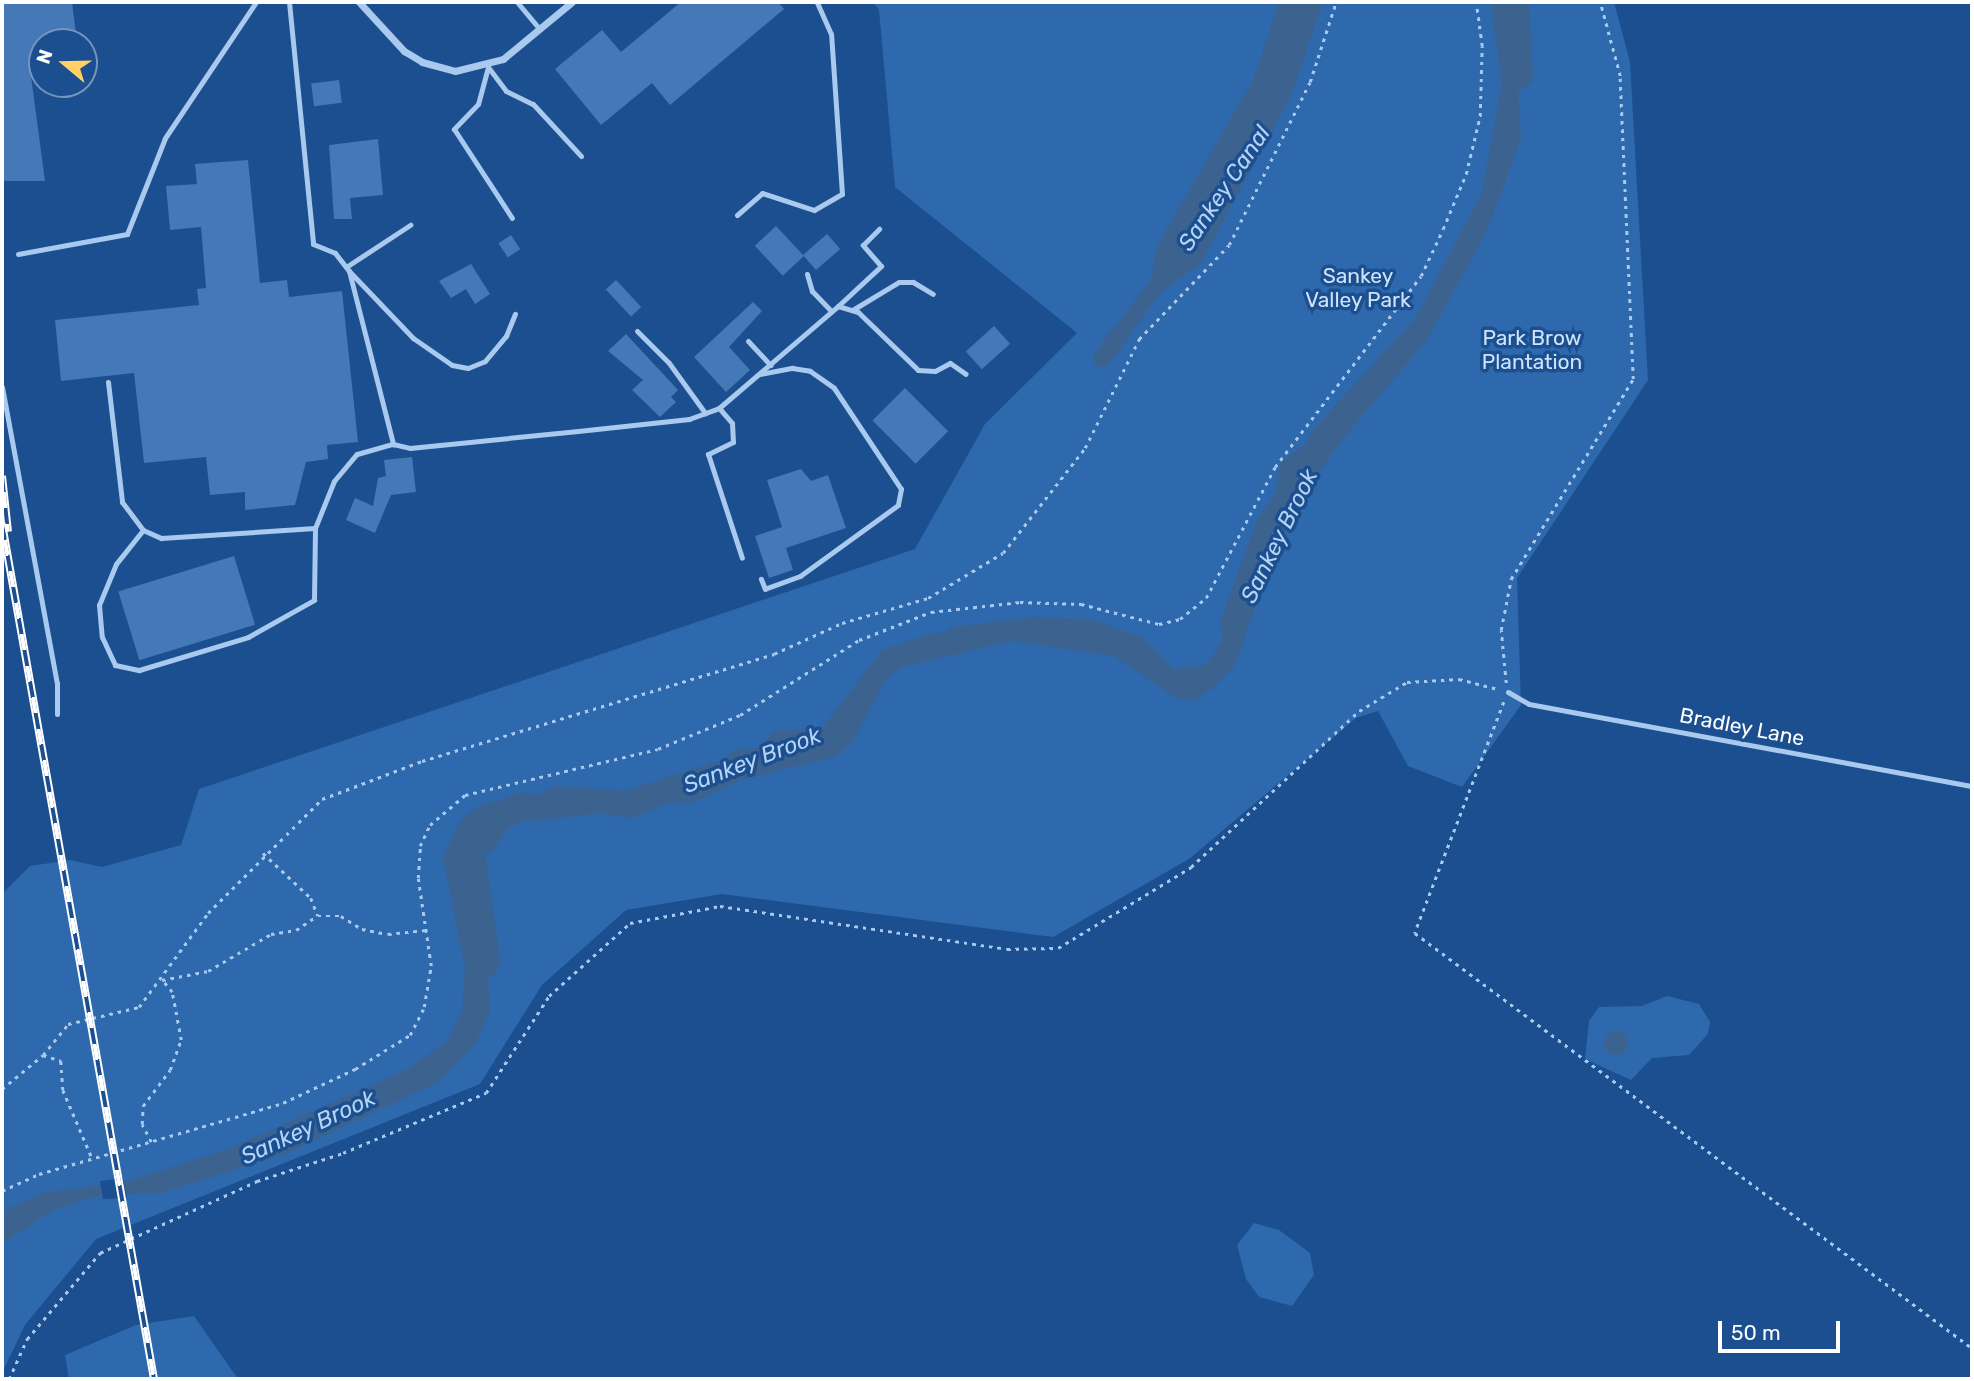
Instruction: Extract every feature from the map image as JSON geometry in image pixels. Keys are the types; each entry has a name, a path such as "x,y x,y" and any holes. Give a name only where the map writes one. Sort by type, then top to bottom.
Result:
{"street":[{"path":"359,2 422,62 455,71 488,67 572,2"}],"lane":[{"path":"18,254 127,234 165,138 256,2"},
{"path":"289,2 313,244 335,253 413,338 452,365 468,368 485,361 506,336 515,314"},
{"path":"517,2 540,29"},
{"path":"737,215 762,193 814,210 842,194 833,43 817,2"},
{"path":"488,67 506,91 533,104 581,156"},
{"path":"488,67 478,104 454,129 512,218"},
{"path":"347,269 410,225"},
{"path":"143,530 116,564 99,606 102,637 115,665 139,670 248,637 314,600 315,528 334,481 357,454 393,444 410,448 705,413 719,408 838,306 881,265 863,245 879,229"},
{"path":"347,269 393,444"},
{"path":"807,274 812,291 831,310"},
{"path":"853,310 900,282 913,282 933,294"},
{"path":"838,306 853,310 918,370 936,371 950,363 966,374"},
{"path":"637,331 669,363 705,413"},
{"path":"748,341 770,365"},
{"path":"760,374 792,368 810,371 834,388 901,489 898,505 800,576 765,589 761,579"},
{"path":"108,382 122,502 143,530 161,538 315,528"},
{"path":"2,387 57,683 57,713"},
{"path":"719,408 732,423 733,442 708,454 742,558"},
{"name":"Bradley Lane","path":"1508,692 1529,704 1972,786"}],"path":[{"path":"2,1089 43,1055 68,1024 101,1013 130,1012 162,980 208,913 263,853 322,799 422,761 774,654 842,623 928,597 1003,553 1085,448 1139,339 1229,245 1310,82 1336,2"},
{"path":"2,1191 92,1157 283,1103 355,1069 410,1035 424,1007 430,967 418,878 421,846 430,825 464,795 658,749 740,715 859,640 931,612 1020,602 1082,604 1159,624 1180,619 1206,598 1282,456 1421,276 1466,174 1480,116 1482,46 1476,2"},
{"path":"1600,2 1620,76 1633,379 1511,579 1501,630 1508,692 1415,933 1972,1348"},
{"path":"9,1379 27,1339 100,1253 257,1181 343,1153 486,1093 549,996 630,923 720,906 1007,949 1058,948 1191,867 1359,711 1407,682 1458,679 1508,692"},
{"path":"263,853 311,898 318,916"},
{"path":"162,980 208,971 271,934 296,930 318,916 341,916 362,929 388,934 426,930"},
{"path":"152,1142 142,1124 144,1106 170,1070 181,1040 180,1017 162,980"},
{"path":"43,1055 61,1061 63,1090 92,1157"}],"green space":[{"name":"Sankey Valley Park","path":"873,2 1614,2 1630,62 1648,380 1517,578 1521,705 1462,787 1408,766 1378,711 1356,718 1189,859 1053,937 722,894 626,910 542,985 480,1084 96,1239 25,1325 2,1373 2,894 30,866 70,860 102,867 181,845 199,789 915,549 985,424 1077,333 895,187 879,10"},
{"path":"1667,996 1699,1004 1710,1022 1708,1034 1689,1055 1652,1058 1631,1080 1585,1059 1589,1021 1599,1007 1642,1006"},
{"path":"1254,1223 1279,1230 1310,1253 1314,1275 1292,1306 1259,1297 1246,1279 1237,1245"},
{"path":"194,1316 238,1379 69,1379 65,1355 136,1325"}],"water":[{"path":"1279,2 1323,2 1293,92 1200,264 1160,293 1112,361 1103,343 1151,279 1157,246 1254,78"},
{"path":"1490,2 1513,2 1521,138 1487,231 1426,341 1342,440 1306,492 1271,560 1235,666 1212,689 1196,699 1178,699 1114,656 1012,641 901,667 885,680 853,742 835,757 741,780 694,802 669,803 630,819 603,813 520,822 506,831 492,852 462,853 460,874 486,933 490,1013 475,1044 440,1081 290,1152 162,1193 101,1195 54,1210 2,1244 5,1210 46,1192 129,1181 233,1147 408,1069 448,1040 462,1011 465,969 443,857 458,824 471,813 521,792 537,795 556,786 625,791 722,760 733,751 760,747 774,732 823,727 882,650 932,633 946,633 951,627 1034,617 1091,619 1145,639 1174,669 1206,665 1223,640 1220,622 1257,520 1275,494 1281,462 1306,444 1312,431 1417,316 1482,192 1502,82"},
{"path":"1616,1031 1625,1034 1628,1043 1625,1052 1616,1055 1607,1052 1604,1043 1607,1034"}],"pier":[{"path":"123,1178 127,1198 103,1199 100,1181"}],"building":[{"path":"2,2 72,2 75,28 28,28 28,98 34,98 45,181 2,181"},
{"path":"681,2 778,2 784,9 670,105 652,83 601,125 555,69 602,30 621,52"},
{"path":"339,80 342,103 314,106 311,83"},
{"path":"378,139 383,195 350,198 352,219 334,219 329,145"},
{"path":"248,160 260,283 287,280 289,297 342,291 358,442 327,445 328,459 306,462 295,505 245,510 245,492 210,495 206,457 144,463 134,373 61,381 55,320 199,305 197,289 206,288 201,227 170,230 166,186 197,184 195,164"},
{"path":"776,226 804,256 783,276 755,246"},
{"path":"827,234 840,249 816,270 803,255"},
{"path":"511,235 520,249 508,257 498,243"},
{"path":"471,264 490,294 475,304 466,289 451,298 439,281"},
{"path":"616,280 641,307 631,317 606,290"},
{"path":"753,302 762,311 729,347 750,370 726,392 694,357"},
{"path":"994,326 1010,344 982,369 966,351"},
{"path":"626,334 678,390 671,397 676,402 660,417 632,390 643,380 608,351"},
{"path":"905,388 948,431 916,464 872,421"},
{"path":"412,457 416,492 391,495 375,533 346,520 355,498 373,506 378,478 386,476 384,460"},
{"path":"801,469 811,481 828,475 846,528 786,548 793,570 769,578 755,536 782,527 767,480"},
{"path":"234,556 255,625 139,660 118,591"}],"waterway":[{"name":"Sankey Brook","path":"1514,2 1518,75"},
{"name":"Sankey Canal","path":"1102,358 1121,333"},
{"name":"Sankey Brook","path":"485,962 470,849 480,823 490,817"}],"railway":[{"path":"2,476 8,532"},
{"path":"2,524 154,1379"}],"park label":[{"name":"Park Brow Plantation","path":"1532,350"}]}
